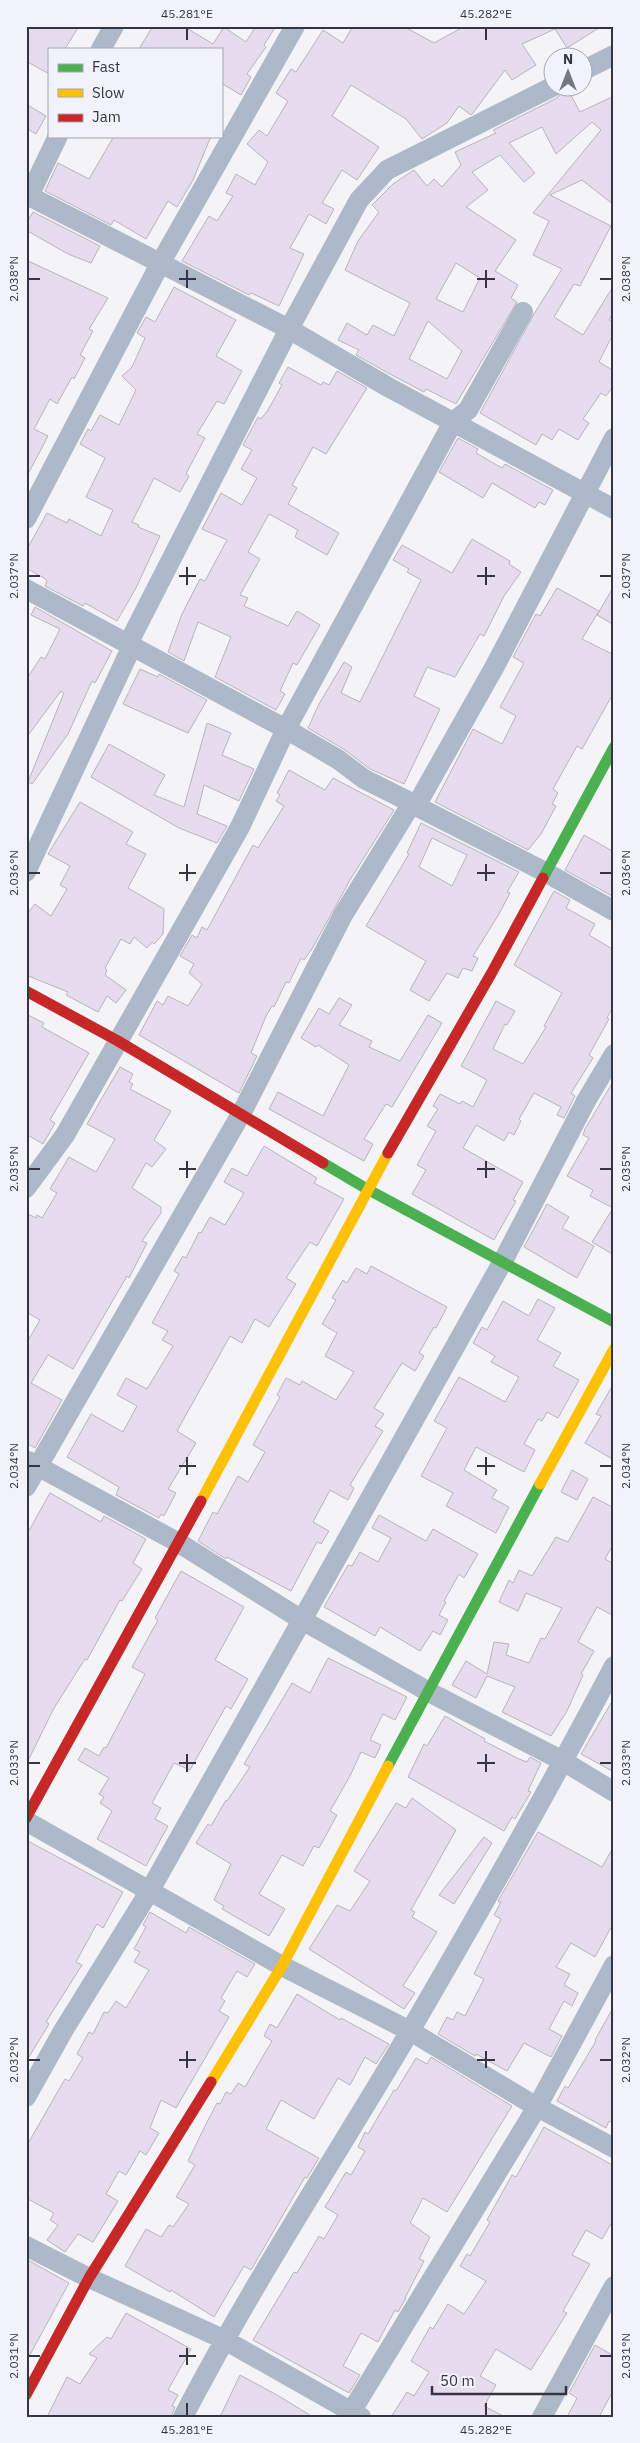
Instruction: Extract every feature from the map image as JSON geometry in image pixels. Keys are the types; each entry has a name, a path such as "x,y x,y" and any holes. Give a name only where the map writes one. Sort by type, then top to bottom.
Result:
{"street":[{"path":"102,48 114,26"},
{"path":"26,519 161,262 295,26"},
{"path":"592,67 614,56"},
{"path":"26,872 130,645 290,329 359,200 387,170 542,92"},
{"path":"57,138 27,197 161,262 290,329 388,387 614,509"},
{"path":"26,1188 65,1135 240,827 286,729 453,422 468,410 523,312"},
{"path":"26,1487 32,1463 241,1114 343,915 414,804 496,666 614,438"},
{"path":"26,588 286,729 339,760 364,779 614,910"},
{"path":"614,747 546,873 367,1189 179,1543 26,1820 149,1892 282,1966 410,2031 537,2106 614,2148"},
{"path":"26,991 118,1041 367,1189 614,1322"},
{"path":"26,2097 63,2031 149,1892 503,1261 586,1102 614,1054"},
{"path":"26,2395 89,2278 282,1966 472,1608 614,1349"},
{"path":"32,1463 179,1543 302,1620 429,1692 563,1761 614,1792"},
{"path":"182,2417 224,2339 410,2031 563,1761 614,1666"},
{"path":"26,2246 89,2278 224,2339 354,2415 537,2106 614,1965"},
{"path":"542,2417 614,2286"}],"building":[{"path":"26,26 79,26 66,48 48,48 48,73 26,61"},
{"path":"153,26 183,26 213,44 224,27 246,42 256,26 276,26 264,45 266,47 247,74 251,77 241,95 222,84 222,48 140,48"},
{"path":"353,26 403,26 434,43 465,26 602,26 567,48 555,29 522,44 536,65 512,80 505,70 471,115 459,106 447,123 422,139 406,119 351,85 332,116 379,147 357,180 342,170 322,203 334,209 326,224 309,214 290,248 304,254 279,306 251,293 249,295 182,261 209,216 217,221 233,196 226,193 236,174 255,185 268,162 247,144 259,130 267,136 288,101 276,93 291,69 296,72 323,30 343,43"},
{"path":"614,96 614,205 582,180 550,195 611,226 580,286 574,284 554,317 583,335 614,285 614,310 609,320 614,323 614,332 599,362 614,371 614,385 606,396 601,393 583,419 589,423 578,440 559,429 552,440 542,434 536,445 480,413 534,314 562,269 533,255 549,221 533,213 601,130 592,122 556,154 542,127 509,143 535,173 524,182 500,155 472,172 488,190 466,207 516,240 495,271 518,285 511,298 517,302 456,404 426,389 424,392 388,373 356,355 359,350 338,340 347,323 367,335 373,325 394,336 410,303 345,270 358,241 379,212 372,205 393,184 414,170 427,186 434,179 442,187 461,165 455,152 496,133 493,130 557,98 572,98 580,112","holes":["456,263 480,278 463,312 436,299","428,321 462,351 447,379 409,359"]},
{"path":"26,104 46,116 36,134 26,128"},
{"path":"113,138 210,138 193,180 177,207 168,201 146,239 114,220 111,225 45,191 58,163 89,179"},
{"path":"33,212 100,246 91,263 68,254 26,230 26,224"},
{"path":"26,260 108,298 89,329 93,331 80,355 85,358 74,379 72,377 57,404 50,399 34,429 48,436 26,478"},
{"path":"174,287 236,320 216,356 242,371 224,404 217,401 197,434 205,438 186,474 189,476 180,492 154,478 132,522 139,525 138,527 160,536 136,588 117,621 85,603 83,606 45,586 47,581 44,578 26,568 26,551 47,513 67,523 69,519 101,536 113,510 86,497 105,458 80,444 88,429 91,431 100,415 119,425 136,390 122,376 132,367 145,338 137,333 146,317 155,322"},
{"path":"288,367 321,385 323,382 329,385 337,371 367,388 326,454 313,447 292,485 297,488 288,504 339,533 327,555 295,537 298,530 269,514 248,552 260,559 240,595 248,598 244,606 288,626 297,611 320,625 297,665 293,663 280,691 285,694 276,710 215,677 231,637 198,622 184,661 168,652 182,614 200,579 205,581 227,540 202,529 221,493 242,505 257,478 241,469 252,450 243,445 258,417 261,419 268,410 282,385 279,383"},
{"path":"458,438 478,449 476,453 502,468 505,464 553,490 545,505 539,502 535,508 492,483 483,498 439,472"},
{"path":"472,539 510,561 509,564 521,572 504,596 484,636 480,634 455,677 427,667 414,696 440,709 404,784 370,769 345,750 308,728 319,704 344,662 352,667 341,693 360,702 421,580 407,572 409,569 393,560 402,545 452,573"},
{"path":"614,586 614,625 597,615"},
{"path":"557,588 599,611 582,639 614,655 614,692 582,749 577,746 553,789 558,793 552,804 556,806 541,834 528,850 435,802 473,729 502,744 516,716 500,707 524,663 513,657 536,614 540,616"},
{"path":"35,607 112,651 95,683 92,681 68,734 32,784 28,782 64,693 61,691 26,738 26,680 41,657 45,659 60,629 31,615"},
{"path":"140,669 158,677 159,674 207,700 188,733 123,704"},
{"path":"207,723 231,733 222,755 254,769 239,801 204,785 197,814 227,826 217,843 179,828 91,777 109,744 165,775 154,795 184,807"},
{"path":"289,770 325,790 333,778 394,810 350,880 312,949 304,960 301,958 289,983 286,982 274,1007 272,1006 266,1016 251,1053 257,1056 239,1093 139,1035 157,1001 163,1005 168,996 188,1006 202,984 189,973 194,964 180,956 192,935 197,938 202,927 207,930 253,845 258,848 284,806 276,801 280,795 277,793"},
{"path":"80,802 133,832 126,844 146,854 128,888 164,909 163,934 154,944 152,942 147,948 134,937 130,944 121,939 105,968 107,970 105,975 126,990 116,1003 107,996 98,1012 66,995 68,992 26,975 26,915 35,904 51,916 67,889 60,885 70,866 48,854"},
{"path":"421,823 519,872 507,892 510,893 499,914 473,956 478,958 472,971 463,968 458,978 447,973 429,1001 410,990 426,961 366,926 409,854 407,853","holes":["432,838 467,855 452,886 419,867"]},
{"path":"584,835 614,852 614,897 565,870"},
{"path":"554,891 570,900 566,908 595,924 589,935 614,950 614,1004 607,1018 609,1019 589,1055 593,1058 571,1093 575,1096 564,1118 557,1115 561,1107 534,1093 519,1119 521,1121 514,1135 509,1132 504,1141 476,1125 463,1148 523,1182 513,1200 516,1201 494,1240 412,1194 426,1170 417,1165 436,1131 427,1126 438,1109 433,1106 440,1094 460,1104 462,1101 473,1107 487,1080 461,1066 496,1001 515,1011 507,1025 505,1024 493,1049 523,1064 546,1027 544,1026 562,993 514,965"},
{"path":"339,998 352,1005 339,1025 372,1041 369,1047 400,1061 428,1015 442,1023 392,1107 386,1104 364,1139 373,1144 364,1161 269,1109 278,1092 323,1116 349,1065 318,1045 316,1047 301,1038 319,1008 329,1014"},
{"path":"26,1014 44,1023 42,1027 89,1053 50,1120 55,1123 43,1144 26,1134"},
{"path":"120,1067 133,1074 129,1082 133,1084 130,1089 171,1111 154,1140 166,1149 152,1167 146,1163 132,1188 161,1207 161,1213 142,1241 147,1243 129,1278 127,1276 73,1369 48,1355 31,1383 62,1400 35,1448 26,1443 26,1344 40,1320 26,1312 26,1213 36,1218 37,1215 42,1218 57,1193 50,1189 69,1157 96,1172 115,1139 87,1124"},
{"path":"614,1080 614,1255 592,1242 613,1208 590,1196 593,1190 567,1176 589,1138 583,1135 585,1129"},
{"path":"264,1146 317,1178 314,1183 344,1199 317,1246 310,1242 286,1278 296,1284 269,1327 255,1319 242,1343 230,1336 177,1431 196,1443 168,1489 176,1493 164,1516 161,1514 159,1518 116,1495 119,1487 67,1457 91,1414 123,1432 137,1406 117,1395 126,1378 147,1389 173,1346 162,1340 168,1331 152,1323 179,1274 174,1271 183,1256 186,1258 199,1232 201,1233 210,1217 225,1225 244,1193 224,1182 232,1168 247,1176"},
{"path":"547,1204 569,1217 562,1228 594,1246 577,1278 524,1247"},
{"path":"371,1266 447,1307 436,1328 434,1327 419,1353 424,1356 415,1371 402,1363 374,1408 384,1414 375,1426 383,1431 350,1485 354,1488 348,1500 330,1490 313,1522 329,1531 321,1544 317,1542 291,1591 227,1557 226,1559 198,1541 213,1512 217,1514 238,1476 248,1482 265,1452 253,1445 280,1397 277,1395 286,1378 300,1385 302,1381 336,1400 354,1372 325,1356 337,1333 322,1324 336,1300 332,1298 343,1280 347,1283 356,1268 367,1274"},
{"path":"538,1299 555,1308 537,1340 561,1353 553,1366 579,1380 558,1418 547,1412 542,1421 538,1419 524,1444 535,1450 524,1472 476,1447 464,1470 497,1490 492,1498 509,1507 496,1533 446,1506 453,1493 421,1476 447,1428 434,1421 459,1377 505,1402 519,1377 491,1362 495,1356 473,1343 482,1327 487,1330 503,1301 529,1316"},
{"path":"614,1383 614,1460 585,1443 601,1416 596,1414"},
{"path":"572,1470 588,1479 577,1500 561,1492"},
{"path":"50,1493 101,1522 104,1516 146,1539 133,1563 142,1569 122,1601 120,1600 87,1660 85,1659 54,1708 26,1765 26,1536"},
{"path":"593,1497 614,1508 614,1543 605,1559 614,1564 614,1616 597,1607 578,1642 594,1651 581,1674 583,1675 567,1711 551,1736 502,1712 515,1687 487,1676 476,1698 452,1685 466,1661 487,1674 494,1642 509,1644 506,1655 529,1663 541,1638 545,1639 562,1608 526,1593 518,1611 499,1602 509,1580 513,1583 519,1570 532,1576 556,1537 568,1542"},
{"path":"379,1515 426,1541 433,1529 478,1554 464,1578 459,1574 444,1601 446,1602 439,1615 448,1620 440,1635 433,1631 420,1651 380,1627 375,1636 324,1607 348,1565 352,1566 360,1552 378,1562 391,1538 372,1528"},
{"path":"181,1571 244,1607 215,1660 248,1679 231,1709 226,1706 190,1770 174,1763 152,1803 161,1808 155,1819 168,1826 146,1866 97,1839 112,1811 100,1803 104,1797 99,1794 109,1778 78,1760 85,1748 99,1756 104,1747 106,1748 145,1674 132,1667 158,1620 155,1618"},
{"path":"328,1658 407,1697 395,1720 383,1714 370,1740 381,1745 375,1758 361,1752 330,1811 337,1815 319,1848 314,1846 303,1866 282,1855 259,1894 285,1909 269,1936 222,1909 224,1906 214,1900 231,1864 196,1843 208,1824 211,1826 226,1800 250,1767 244,1764 292,1683 310,1693"},
{"path":"614,1698 614,1772 581,1754"},
{"path":"445,1716 485,1739 484,1741 519,1759 527,1762 530,1757 541,1763 528,1791 531,1792 515,1819 512,1817 504,1831 408,1777 424,1744 427,1746"},
{"path":"412,1798 456,1830 411,1910 415,1912 412,1917 437,1932 403,1986 415,1993 404,2009 309,1949 337,1905 350,1911 370,1881 354,1871 396,1803 406,1808"},
{"path":"538,1832 602,1867 614,1846 614,1922 595,1957 571,1943 556,1967 570,1974 564,1985 578,1993 572,2006 564,2001 549,2029 562,2036 551,2057 524,2043 507,2071 476,2054 475,2056 438,2034 447,2017 453,2020 457,2012 465,2016 484,1979 474,1974 501,1919 494,1915 501,1902 498,1901"},
{"path":"484,1837 492,1843 454,1904 439,1895"},
{"path":"26,1840 123,1892 103,1928 97,1924 94,1929 76,1962 82,1965 46,2022 49,2024 26,2062"},
{"path":"150,1912 186,1933 189,1927 255,1964 247,1977 237,1971 221,1998 225,2001 219,2011 229,2017 176,2108 161,2100 150,2128 159,2133 146,2155 140,2151 126,2175 119,2171 106,2194 118,2201 93,2242 78,2234 65,2252 47,2240 58,2225 50,2220 54,2213 26,2198 26,2147 65,2079 69,2081 83,2058 77,2054 89,2032 93,2034 104,2012 108,2013 116,2001 126,2008 149,1970 134,1962 140,1952 134,1949 146,1927 143,1925"},
{"path":"297,1994 340,2020 341,2018 389,2044 376,2064 365,2057 350,2085 338,2078 314,2119 281,2100 266,2129 319,2158 307,2178 305,2177 251,2270 244,2266 214,2317 171,2290 170,2292 125,2266 146,2229 161,2237 169,2225 173,2227 189,2204 176,2197 195,2165 188,2161 206,2124 217,2103 220,2104 226,2092 231,2094 238,2083 245,2087 272,2041 264,2036 270,2024 277,2028"},
{"path":"614,2006 614,2124 609,2121 606,2128 557,2101 565,2086 568,2088"},
{"path":"431,2057 512,2106 447,2212 423,2198 410,2223 430,2237 419,2259 424,2261 406,2298 398,2312 395,2310 378,2342 361,2333 343,2366 360,2375 349,2393 253,2340 294,2272 297,2273 319,2236 324,2239 338,2215 325,2207 346,2172 351,2175 365,2151 358,2147 365,2132 368,2134 394,2090 396,2091 416,2058 427,2064"},
{"path":"544,2127 614,2166 614,2219 602,2239 586,2230 572,2255 590,2264 563,2311 567,2313 531,2370 496,2349 480,2376 496,2385 484,2406 505,2417 391,2417 407,2392 414,2396 429,2372 411,2361 430,2327 433,2329 448,2304 464,2314 486,2281 460,2266 467,2254 470,2256 490,2222 487,2220 512,2175 516,2177"},
{"path":"26,2259 69,2283 26,2362"},
{"path":"126,2313 191,2349 168,2390 178,2395 172,2406 175,2407 171,2417 47,2417 67,2377 80,2384 97,2358 89,2354 107,2337 111,2339"},
{"path":"595,2345 614,2356 614,2389 599,2417 567,2417 577,2398 569,2393"},
{"path":"240,2375 277,2395 313,2417 220,2417"}],"traffic: fast":[{"path":"543,878 614,747"},
{"path":"323,1163 367,1189 614,1322"},
{"path":"388,1766 540,1484"}],"traffic: slow":[{"path":"201,1501 388,1153"},
{"path":"540,1484 614,1349"},
{"path":"211,2082 282,1966 388,1766"}],"traffic: jam":[{"path":"388,1153 491,974 543,878"},
{"path":"26,991 118,1041 323,1163"},
{"path":"26,1818 201,1501"},
{"path":"26,2395 89,2278 211,2082"}]}
